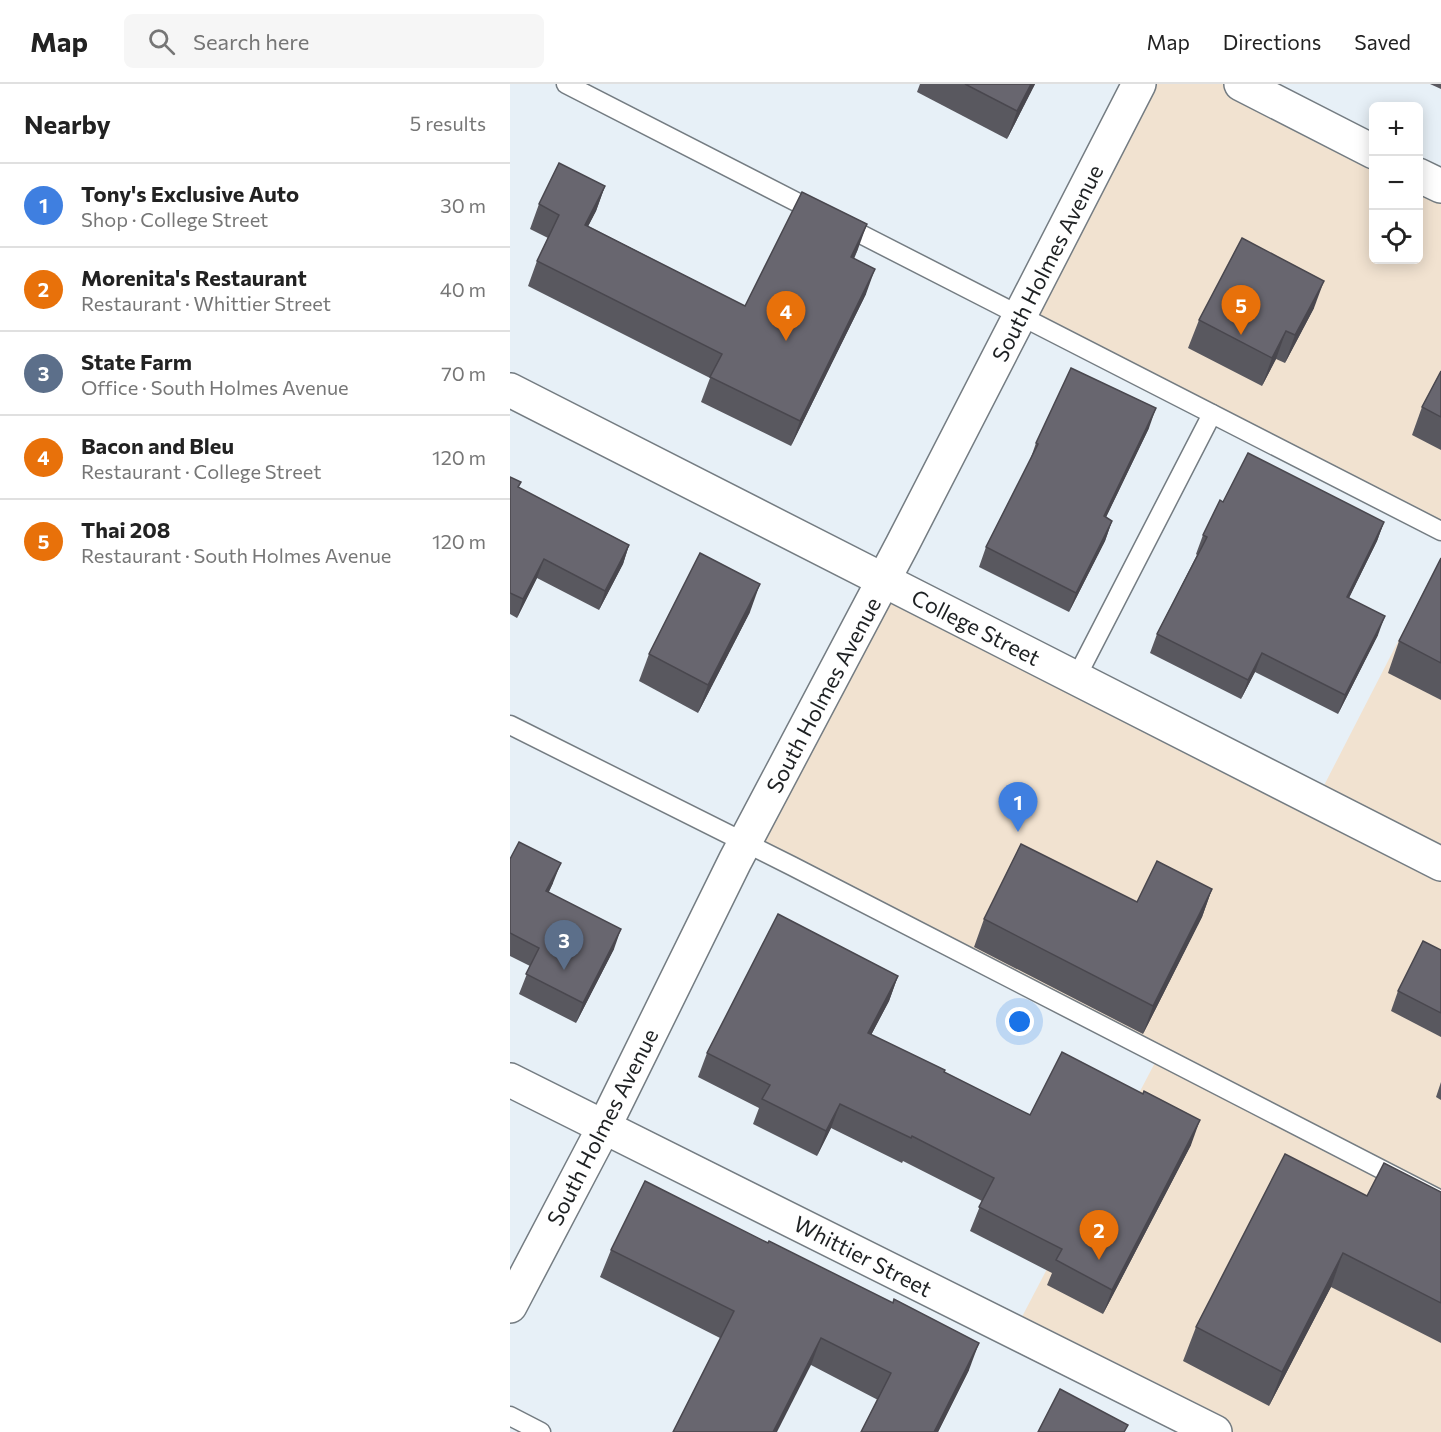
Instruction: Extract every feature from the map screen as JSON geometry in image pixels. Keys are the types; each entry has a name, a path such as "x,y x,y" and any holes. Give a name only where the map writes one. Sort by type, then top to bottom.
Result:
{"street":[{"name":"South Holmes Avenue","path":"510,1306 604,1127 745,842 884,580 1139,84"},
{"path":"1241,84 1369,149"},
{"path":"1423,177 1441,186"},
{"name":"College Street","path":"510,390 1441,864"},
{"name":"Whittier Street","path":"510,1080 1215,1432"}],"lane":[{"path":"566,84 1441,531"},
{"path":"1076,678 1212,414"},
{"path":"510,725 745,842 1441,1200"},
{"path":"510,1416 541,1432"}],"shaded area":[{"path":"1139,84 1241,84 1369,150 1369,264 1423,264 1423,177 1441,186 1441,531 1020,317"},
{"path":"1441,558 1441,1432 1215,1432 1014,1332 1159,1055 745,842 884,580 1316,801"}],"building":[{"path":"965,84 1031,84 1017,111"},
{"path":"559,163 605,186 585,225 745,306 802,192 867,224 851,257 875,269 800,421 710,377 722,354 537,261 559,215 539,204"},
{"path":"1242,238 1324,281 1295,335 1286,331 1272,358 1199,320"},
{"path":"1071,368 1156,408 1104,516 1112,521 1076,593 986,547 1038,444 1036,443"},
{"path":"1441,371 1441,417 1422,407"},
{"path":"1248,453 1384,522 1347,597 1385,616 1345,695 1262,653 1248,680 1157,634 1207,537 1203,535 1220,500 1223,502"},
{"path":"510,477 521,482 518,487 629,545 605,591 544,559 523,599 510,593"},
{"path":"700,553 760,584 708,685 649,654"},
{"path":"1441,558 1441,663 1399,641"},
{"path":"519,842 561,863 546,891 621,929 583,1003 526,974 539,948 510,933 510,859"},
{"path":"1021,844 1137,902 1157,861 1212,889 1153,1006 984,919"},
{"path":"778,914 898,976 868,1033 1030,1115 1062,1052 1143,1094 1144,1091 1200,1120 1112,1290 1056,1260 1062,1249 979,1207 994,1178 912,1136 911,1138 840,1104 826,1131 762,1099 770,1085 707,1053"},
{"path":"1423,941 1441,950 1441,1013 1398,991"},
{"path":"1285,1154 1367,1196 1384,1163 1441,1192 1441,1303 1343,1253 1282,1372 1196,1327"},
{"path":"645,1181 893,1303 894,1299 979,1343 934,1432 861,1432 891,1373 821,1338 773,1432 673,1432 734,1311 611,1250"},
{"path":"1060,1389 1128,1425 1124,1432 1038,1432"}],"place":[{"name":"Thai 208","path":"1241,335"},
{"name":"Bacon and Bleu","path":"786,341"},
{"name":"Tony's Exclusive Auto","path":"1018,832"},
{"name":"State Farm","path":"564,970"},
{"name":"Morenita's Restaurant","path":"1099,1260"}]}
